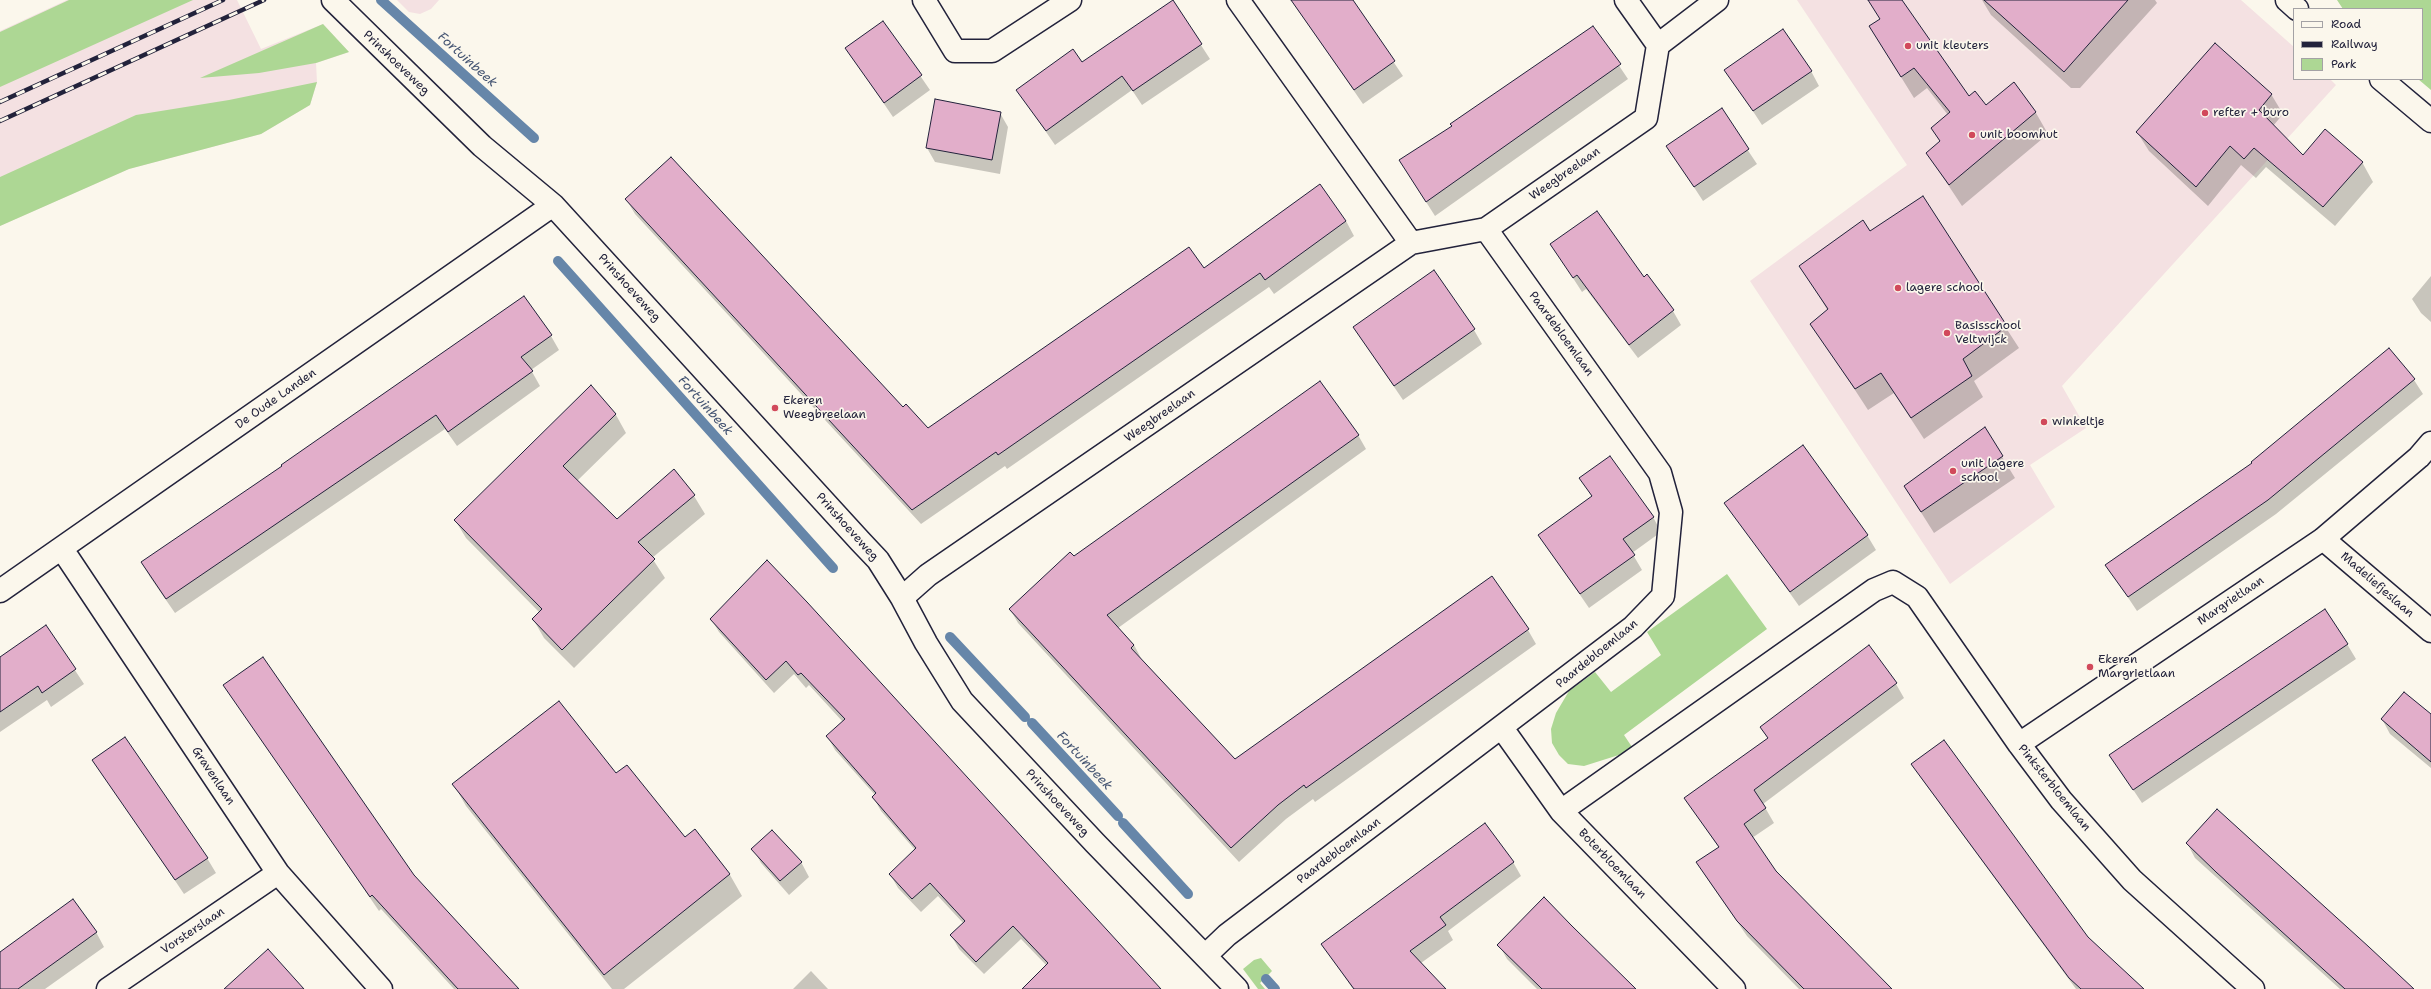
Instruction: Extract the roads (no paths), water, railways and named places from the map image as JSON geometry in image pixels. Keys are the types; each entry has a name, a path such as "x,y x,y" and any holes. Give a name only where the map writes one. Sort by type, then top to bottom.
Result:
{"street":[{"name":"Prinshoeveweg","path":"333,0 482,146 553,206 878,560 906,594 926,643 962,701 1095,843 1237,989"},
{"path":"924,0 955,52 992,51 1070,0"},
{"path":"1238,0 1411,243"},
{"path":"1626,0 1658,45 1717,0"},
{"path":"2286,0 2296,8"},
{"name":"Weegbreelaan","path":"906,594 928,575 1411,243 1486,229 1646,118 1658,45"},
{"path":"2382,80 2431,121"},
{"name":"De Oude Landen","path":"0,592 553,206"},
{"name":"Paardebloemlaan","path":"1205,956 1227,935 1502,728 1633,627 1663,596 1671,512 1660,472 1486,229"},
{"name":"Margrietlaan","path":"2018,744 2323,539 2419,456 2431,443"},
{"name":"Madeliefjeslaan","path":"2323,539 2431,631"},
{"name":"Gravenlaan","path":"62,549 278,873 381,989"},
{"name":"Pinksterbloemlaan","path":"1561,811 1874,590 1893,582 1917,597 2018,744 2061,800 2132,880 2253,989"},
{"name":"Boterbloemlaan","path":"1502,728 1561,811 1734,989"},
{"name":"Vorsterslaan","path":"108,989 278,873"}],"waterway":[{"name":"Fortuinbeek","path":"381,0 534,138"},
{"name":"Fortuinbeek","path":"558,261 833,568"},
{"name":"Fortuinbeek","path":"950,637 1025,717"},
{"name":"Fortuinbeek","path":"1032,723 1118,816"},
{"name":"Fortuinbeek","path":"1123,823 1188,894"},
{"name":"Fortuinbeek","path":"1266,979 1275,989"}],"railway":[{"path":"0,102 223,0"},
{"path":"0,121 264,0"}],"place":[{"name":"unit kleuters","path":"1908,46"},
{"name":"refter + buro","path":"2205,113"},
{"name":"unit boomhut","path":"1972,135"},
{"name":"lagere school","path":"1898,288"},
{"name":"Basisschool Veltwijck","path":"1947,333"},
{"name":"Ekeren Weegbreelaan","path":"775,408"},
{"name":"winkeltje","path":"2044,422"},
{"name":"unit lagere school","path":"1953,471"},
{"name":"Ekeren Margrietlaan","path":"2090,667"}]}
